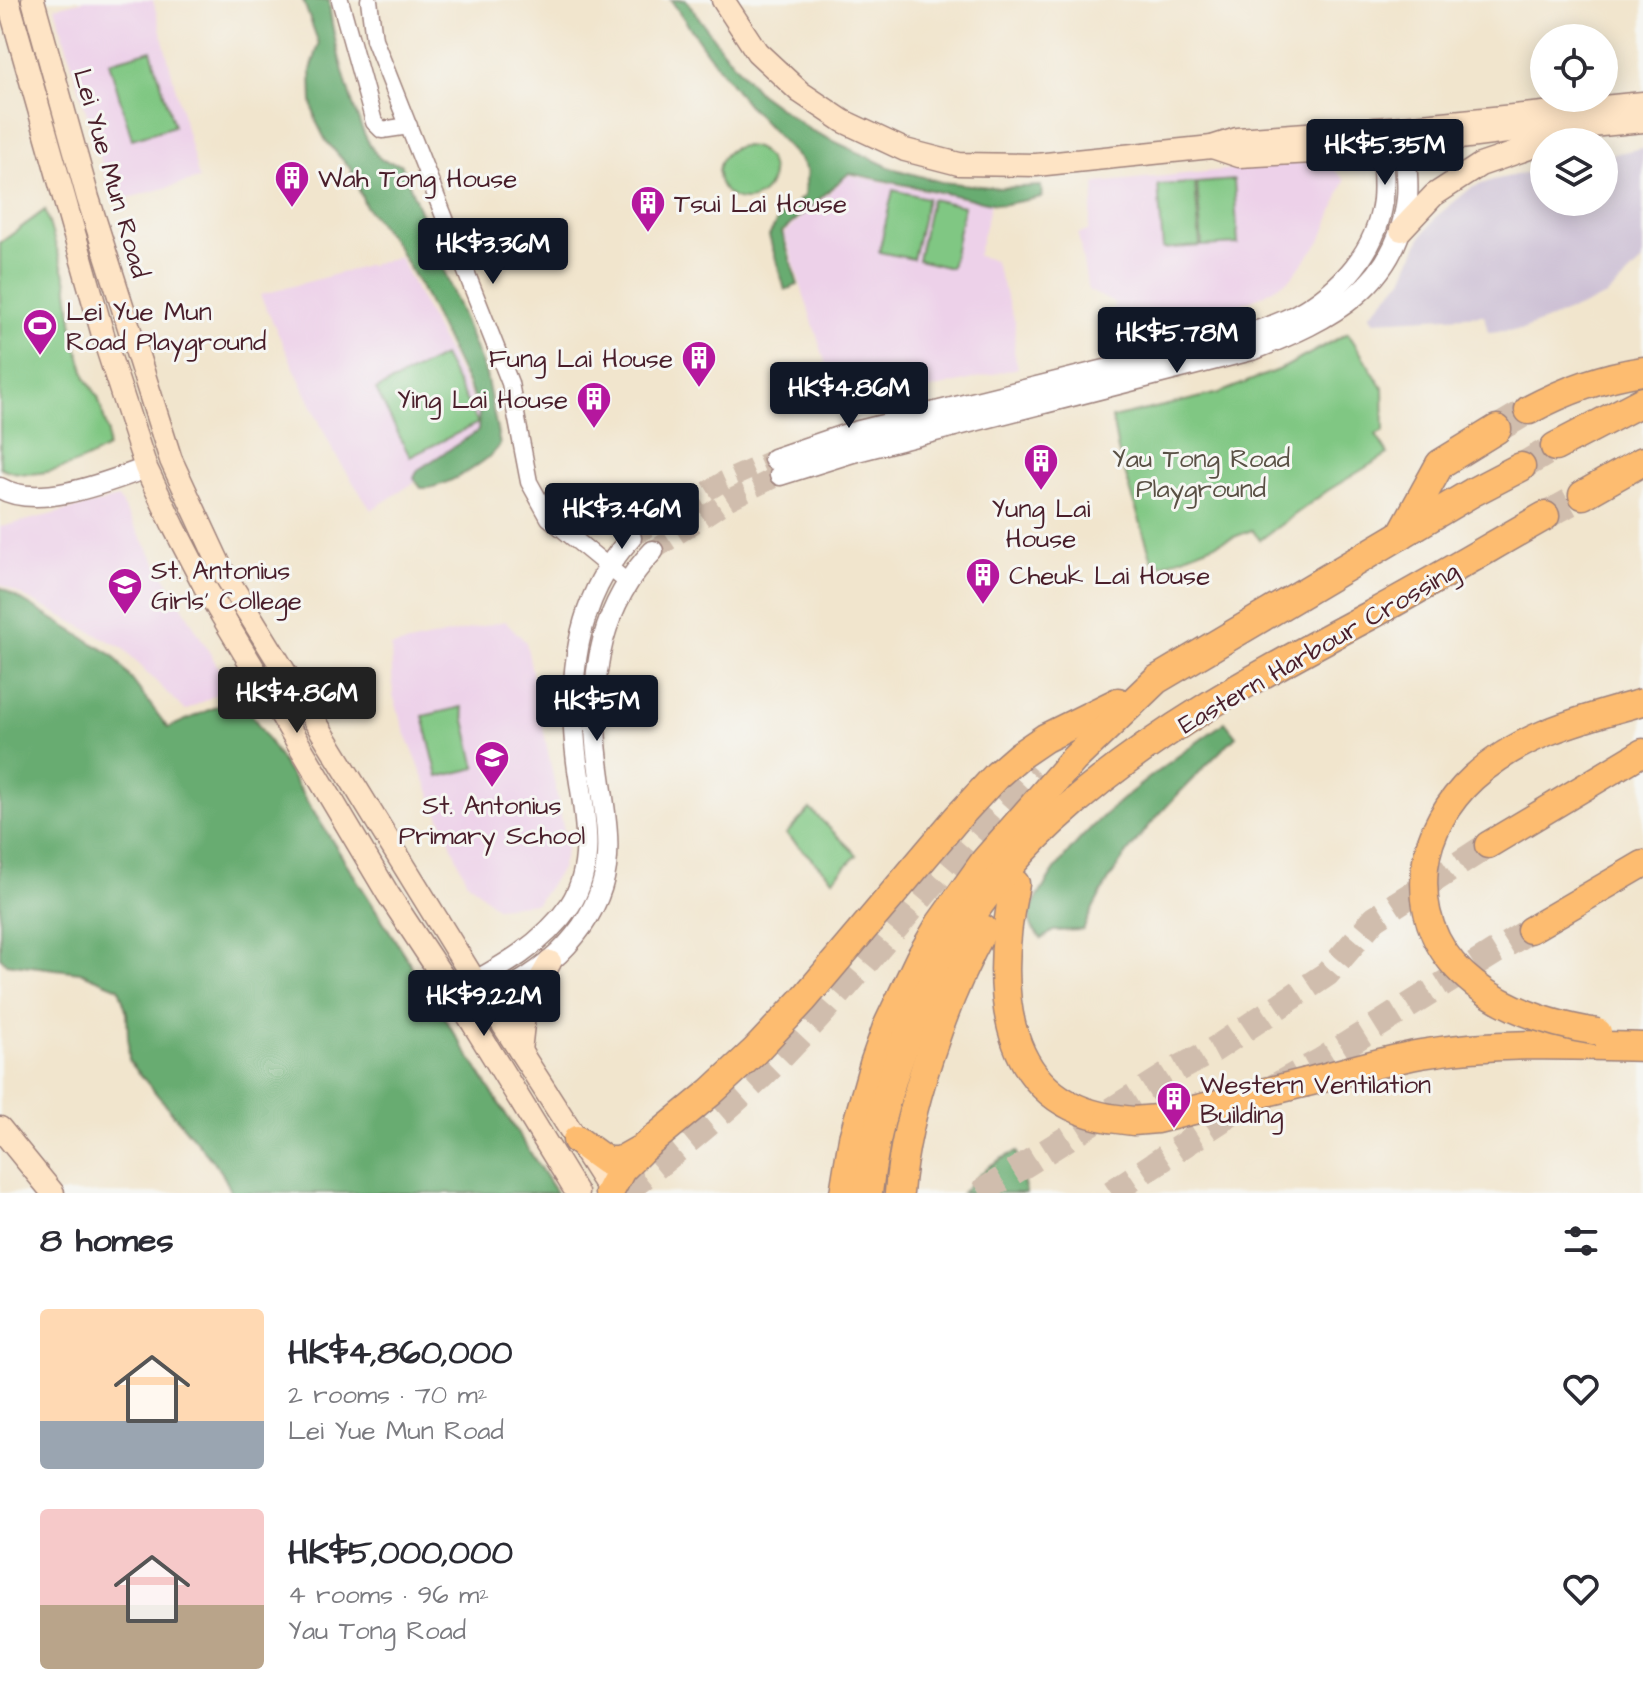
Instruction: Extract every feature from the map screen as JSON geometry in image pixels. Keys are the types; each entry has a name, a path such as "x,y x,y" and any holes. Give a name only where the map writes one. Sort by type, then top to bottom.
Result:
{"highway":[{"path":"1529,410 1560,393 1613,375 1643,371"},
{"path":"1555,447 1643,401"},
{"path":"1401,536 1440,464 1497,429"},
{"path":"1583,495 1643,461"},
{"name":"Eastern Harbour Crossing","path":"844,1193 853,1138 874,1064 903,992 940,924 985,861 1073,760 1156,680 1473,492 1521,467"},
{"name":"Eastern Harbour Crossing","path":"868,1193 879,1131 896,1071 924,1002 960,937 1003,876 1036,839 1103,778 1261,673 1371,615 1545,516"},
{"path":"610,1192 621,1170 643,1148 711,1092 776,1029 997,775 1045,738 1096,715 1156,680"},
{"path":"1643,702 1545,732 1494,761 1470,780 1446,810 1429,844 1424,879 1427,911 1438,940 1458,969 1486,993 1520,1012 1597,1039 1643,1047"},
{"path":"1034,769 1096,715"},
{"path":"1488,845 1643,752"},
{"path":"899,1193 912,1114 972,950 998,905 1050,837 1135,755"},
{"path":"1530,930 1643,864"},
{"path":"1015,884 1005,940 1003,973 1009,1019 1019,1049 1031,1071 1058,1098 1088,1113 1145,1120 1180,1115 1424,1054 1597,1039"},
{"path":"577,1140 606,1161 620,1161 643,1148"}],"main road":[{"name":"Lei Yue Mun Road","path":"8,0 79,256 146,468 205,587 388,894 454,993 577,1193"},
{"name":"Lei Yue Mun Road","path":"33,0 88,198 171,460 222,570 487,1001 610,1192"},
{"path":"723,0 757,52 800,92 843,121 905,150 959,164 1036,165 1212,147 1239,156 1643,103"},
{"path":"1532,128 1571,128 1643,121"},
{"path":"1392,137 1530,128"},
{"path":"1401,230 1434,195 1480,165 1530,148"},
{"path":"146,468 171,460"},
{"path":"520,1051 525,1006 550,962"},
{"path":"0,1128 53,1193"}],"street":[{"path":"340,0 374,122 382,130 409,126"},
{"path":"369,0 374,39 510,383 529,482 549,518 627,582"},
{"path":"1392,137 1407,198 1401,230 1381,271 1353,298 1308,328 1255,349 1203,363 853,452 777,467 847,434 1248,333 1296,315 1334,289 1358,264 1372,239 1383,203 1392,137"},
{"path":"0,488 10,493 42,496 146,468"},
{"path":"454,993 522,954 553,927 572,902 582,876 587,846 574,731 574,672 586,613 607,567 631,538"},
{"path":"466,1012 550,962 565,947 598,900 608,864 606,815 596,744 595,678 605,629 627,582 653,551"}],"shaded area":[{"path":"84,0 153,0 199,179 113,202 55,7"},
{"path":"1643,148 1643,261 1607,296 1522,330 1488,332 1484,315 1374,321 1369,315 1403,279 1421,237 1437,216 1471,188 1530,172 1530,216 1618,216 1618,153"},
{"path":"1325,160 1345,180 1322,239 1291,278 1261,296 1222,312 1109,344 1114,303 1088,290 1078,234 1088,231 1096,183"},
{"path":"849,175 991,204 977,256 994,260 1015,322 1014,352 1018,368 841,411 784,233"},
{"path":"399,257 490,434 371,510 333,451 260,295"},
{"name":"St. Antonius Girls' College","path":"118,498 230,687 185,711 123,648 0,584 0,527"},
{"name":"St. Antonius Primary School","path":"505,621 526,642 567,846 561,869 537,903 496,907 466,880 405,732 393,695 391,647"}],"green space":[{"path":"303,0 329,0 340,60 364,132 382,160 401,164 486,375 500,445 464,474 441,485 421,488 414,478 418,470 478,431 479,408 421,288 396,245 366,207 350,168 326,141 316,121 311,70 319,44"},
{"path":"671,0 686,0 759,93 810,130 891,168 941,182 1000,188 1041,186 1042,197 1001,205 849,173 782,232 798,285 785,290 769,236 778,219 804,196 807,172 801,161 747,104"},
{"path":"151,50 174,126 132,139 109,62"},
{"path":"745,146 764,154 772,173 764,192 745,200 726,192 718,173 726,154"},
{"path":"1234,180 1238,244 1202,246 1197,183"},
{"path":"1195,183 1200,246 1163,249 1158,185"},
{"path":"893,190 927,198 913,259 879,252"},
{"path":"931,199 964,206 951,268 918,260"},
{"name":"Lei Yue Mun Road Playground","path":"45,210 67,282 74,336 86,378 98,397 108,432 107,448 69,466 26,474 0,467 0,243"},
{"name":"Yau Tong Road Playground","path":"1348,333 1383,388 1384,431 1376,435 1388,454 1327,491 1260,540 1252,530 1162,565 1152,560 1118,450 1112,418 1219,393 1285,367"},
{"path":"443,356 478,423 410,457 376,390"},
{"path":"0,587 114,656 168,728 240,696 556,1193 232,1193 221,1171 129,1061 127,1013 119,988 80,972 6,963 0,957"},
{"path":"462,707 476,768 438,777 423,716"},
{"path":"1225,722 1236,736 1170,802 1130,850 1096,902 1083,930 1053,931 1042,939 1031,925 1032,907 1058,865 1078,841 1124,797"},
{"path":"810,809 857,855 833,879 786,834"},
{"path":"1017,1152 1026,1193 962,1193 986,1169"}],"tunnel":[{"path":"1497,429 1529,410"},
{"path":"1521,467 1555,447"},
{"path":"631,538 724,481 774,459"},
{"path":"653,551 729,500 780,475"},
{"path":"1545,516 1583,495"},
{"path":"622,1193 712,1120 776,1061 827,1007 973,835 1034,769"},
{"path":"980,1193 1174,1071 1215,1049 1327,974 1375,918 1488,845"},
{"path":"1111,1193 1259,1095 1322,1060 1530,930"}],"place":[{"name":"Wah Tong House","path":"292,209"},
{"name":"Tsui Lai House","path":"648,234"},
{"name":"Lei Yue Mun Road Playground","path":"40,357"},
{"name":"Fung Lai House","path":"699,389"},
{"name":"Ying Lai House","path":"594,430"},
{"name":"Yung Lai House","path":"1041,492"},
{"name":"Cheuk Lai House","path":"983,606"},
{"name":"St. Antonius Girls' College","path":"125,616"},
{"name":"St. Antonius Primary School","path":"492,789"},
{"name":"Western Ventilation Building","path":"1174,1130"}]}
